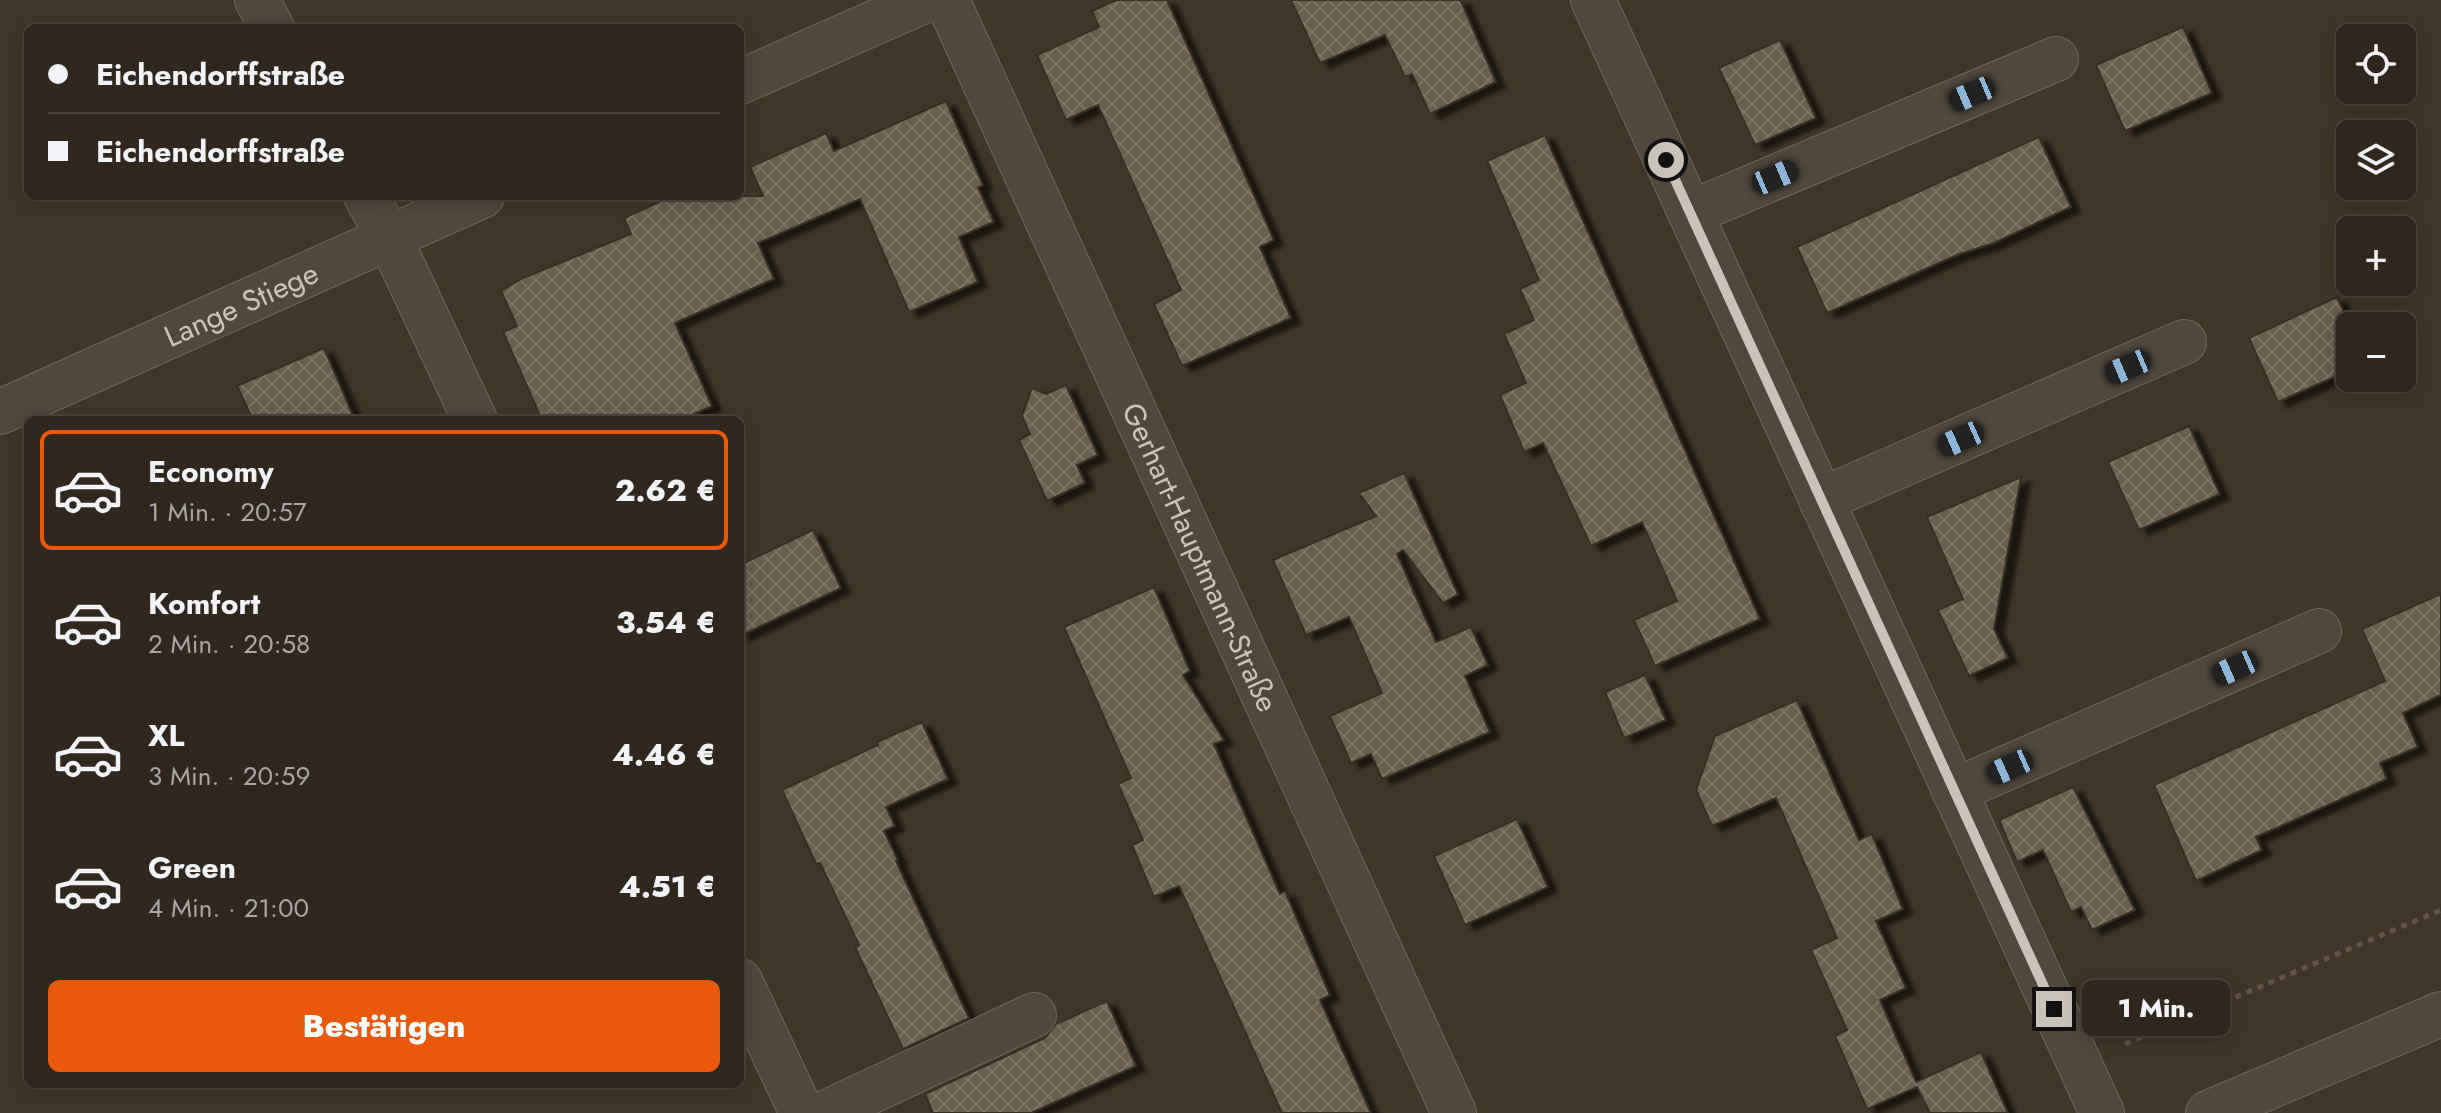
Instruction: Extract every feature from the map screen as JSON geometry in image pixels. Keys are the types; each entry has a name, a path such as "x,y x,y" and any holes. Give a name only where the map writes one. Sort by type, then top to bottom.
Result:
{"street":[{"path":"257,0 270,24"},
{"path":"744,80 926,0"},
{"name":"Gerhart-Hauptmann-Straße","path":"947,0 1454,1113"},
{"path":"1593,0 2102,1113"},
{"path":"1690,213 2056,59"},
{"path":"368,200 390,239 473,416"},
{"name":"Lange Stiege","path":"0,412 473,200"},
{"path":"1821,500 2184,342"},
{"path":"1954,791 2319,631"},
{"path":"744,990 802,1113"},
{"path":"2208,1113 2441,1014"},
{"path":"825,1113 1034,1015"}],"path":[{"path":"2079,1064 2441,910"}],"building":[{"path":"1116,0 1167,0 1274,240 1260,247 1291,318 1182,366 1154,304 1181,290 1098,105 1066,120 1037,55 1099,27 1092,11"},
{"path":"1291,0 1464,0 1461,1 1496,82 1430,114 1412,74 1405,77 1385,35 1320,63"},
{"path":"2183,27 2212,93 2125,131 2096,65"},
{"path":"1780,40 1816,118 1755,145 1719,68"},
{"path":"946,101 983,185 978,188 994,222 959,237 978,282 909,312 860,199 758,243 774,279 675,323 712,406 690,416 540,416 503,332 517,326 501,291 523,278 631,234 624,218 663,200 744,200 744,196 763,196 750,167 826,133 834,151"},
{"path":"1545,135 1760,619 1655,666 1634,620 1677,601 1642,522 1591,546 1543,443 1524,452 1500,395 1526,383 1504,334 1534,320 1520,289 1539,280 1487,161"},
{"path":"2039,137 2071,207 1827,313 1797,247"},
{"path":"2337,297 2344,312 2336,312 2336,376 2278,402 2249,338"},
{"path":"324,348 353,416 251,416 237,386"},
{"path":"1066,385 1098,455 1077,465 1085,483 1047,501 1019,440 1030,434 1022,416 1032,388 1046,394"},
{"path":"2189,426 2220,494 2139,530 2108,462"},
{"path":"1404,473 1458,594 1443,603 1403,550 1397,554 1436,642 1471,627 1488,665 1465,676 1490,732 1382,779 1371,754 1351,763 1330,716 1382,693 1349,617 1306,635 1273,560 1376,516 1359,493"},
{"path":"2021,477 1994,629 2008,658 1969,676 1938,610 1963,599 1927,517"},
{"path":"813,530 841,588 744,634 744,563"},
{"path":"1154,587 1190,671 1183,675 1224,740 1214,744 1280,894 1285,891 1330,995 1320,1000 1371,1113 1282,1113 1179,886 1154,897 1132,845 1143,840 1118,784 1131,778 1064,627"},
{"path":"2441,594 2441,695 2403,713 2418,747 2380,763 2387,779 2256,837 2262,850 2196,881 2154,785 2385,681 2362,629"},
{"path":"1645,675 1666,720 1624,738 1605,692"},
{"path":"1797,700 1859,840 1872,834 1903,909 1876,921 1906,988 1880,1000 1916,1082 1981,1052 2008,1113 1930,1113 1917,1087 1867,1109 1835,1036 1847,1030 1811,950 1837,938 1776,798 1712,826 1696,790 1715,736"},
{"path":"922,722 948,779 886,807 895,826 884,831 969,1018 903,1049 855,947 859,945 820,863 816,864 782,790"},
{"path":"2073,787 2135,910 2092,930 2081,907 2071,912 2043,850 2017,862 1999,820"},
{"path":"1517,819 1548,887 1465,925 1434,856"},
{"path":"1107,1001 1136,1066 1031,1113 933,1113 925,1094 1045,1038 1056,1024"}],"route":[{"path":"1666,160 2054,1009"}]}
